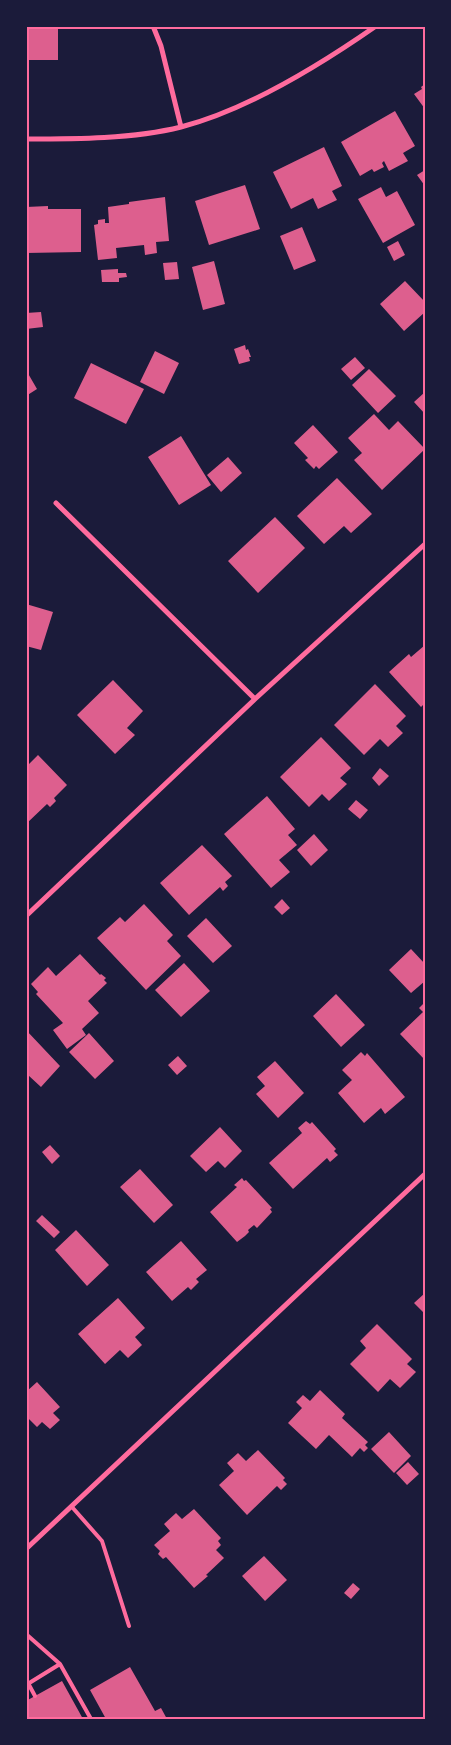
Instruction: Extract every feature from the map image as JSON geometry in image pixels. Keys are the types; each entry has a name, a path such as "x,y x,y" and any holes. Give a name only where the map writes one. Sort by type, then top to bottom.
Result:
{"street":[{"path":"153,26 181,127"},
{"path":"26,139 77,139 130,135 181,127 240,106 290,80 376,26"},
{"path":"56,503 255,699"},
{"path":"26,916 255,699 425,544"},
{"path":"26,1549 425,1174"}],"lane":[{"path":"72,1507 102,1541 129,1626"},
{"path":"26,1634 60,1664 91,1719"},
{"path":"35,1696 27,1684 60,1664"}],"building":[{"path":"26,26 58,26 58,60 26,60"},
{"path":"425,84 425,109 414,94 422,89 421,87"},
{"path":"395,111 415,146 403,153 408,161 389,171 384,161 382,163 384,167 374,172 372,169 360,176 341,142"},
{"path":"324,147 342,186 332,191 337,200 318,209 313,198 291,209 273,172"},
{"path":"425,170 425,186 417,175"},
{"path":"245,185 260,229 209,245 195,201"},
{"path":"381,187 386,197 397,191 415,225 383,243 358,199"},
{"path":"165,197 169,241 156,242 157,253 145,255 144,245 116,248 117,258 98,260 94,225 98,224 98,220 105,219 105,223 109,223 108,207"},
{"path":"48,206 48,209 81,209 81,252 26,253 26,207"},
{"path":"302,227 316,261 294,270 280,236"},
{"path":"398,241 405,255 394,261 387,247"},
{"path":"214,261 225,304 203,310 192,267"},
{"path":"177,262 179,279 165,280 163,263"},
{"path":"118,269 118,273 126,273 127,277 119,278 119,282 102,282 101,270"},
{"path":"405,281 425,302 425,312 404,331 380,304"},
{"path":"41,312 43,327 26,329 26,313"},
{"path":"245,345 251,357 249,357 250,361 239,364 234,349"},
{"path":"155,351 179,363 164,394 140,382"},
{"path":"355,357 365,368 351,380 341,369"},
{"path":"91,363 144,389 126,424 74,398"},
{"path":"369,369 396,396 378,413 352,385"},
{"path":"26,370 37,389 26,396"},
{"path":"425,392 425,414 414,402"},
{"path":"374,414 389,430 398,421 425,449 382,490 354,460 362,453 348,438"},
{"path":"313,425 338,452 319,469 316,466 314,469 305,460 308,458 294,443"},
{"path":"181,436 211,485 179,505 148,457"},
{"path":"228,457 242,473 221,492 207,475"},
{"path":"337,478 372,514 351,533 344,526 324,544 297,516"},
{"path":"275,517 305,548 258,593 228,561"},
{"path":"26,604 53,612 41,650 26,646"},
{"path":"425,645 425,703 421,707 389,672 409,654 411,657"},
{"path":"113,680 143,711 127,728 135,735 115,754 77,715"},
{"path":"375,684 406,716 396,726 403,733 388,747 380,739 364,755 334,725"},
{"path":"321,737 351,768 340,778 347,784 329,801 322,794 309,807 280,777"},
{"path":"38,755 67,785 54,798 56,801 50,807 47,804 26,824 26,767"},
{"path":"380,768 389,776 379,786 372,778"},
{"path":"267,796 295,829 288,835 297,845 279,860 290,872 271,888 224,834"},
{"path":"356,800 368,810 360,819 348,809"},
{"path":"314,834 328,850 311,866 297,850"},
{"path":"202,845 232,876 225,882 228,886 223,891 220,887 189,915 160,883"},
{"path":"282,899 290,908 282,915 274,907"},
{"path":"144,904 173,935 167,941 181,956 146,990 97,938 120,917 125,922"},
{"path":"206,918 232,946 213,963 187,936"},
{"path":"411,949 425,964 425,981 411,993 389,970"},
{"path":"80,954 100,975 106,978 104,980 107,983 88,1001 99,1013 82,1029 86,1035 67,1049 53,1030 63,1023 36,994 38,992 31,984 48,967 56,976"},
{"path":"184,963 210,991 181,1017 155,990"},
{"path":"336,994 365,1025 341,1047 313,1016"},
{"path":"425,1002 425,1060 400,1034 423,1012 419,1008"},
{"path":"26,1030 60,1066 41,1087 28,1075 26,1077"},
{"path":"89,1033 114,1061 95,1079 69,1052"},
{"path":"361,1052 365,1056 367,1053 405,1097 385,1114 381,1108 364,1123 338,1093 352,1080 342,1070"},
{"path":"178,1056 187,1066 177,1075 168,1065"},
{"path":"275,1061 304,1093 278,1118 256,1094 265,1086 257,1077"},
{"path":"306,1121 310,1124 312,1122 336,1149 334,1151 338,1155 330,1162 327,1158 293,1189 269,1163 302,1133 298,1128"},
{"path":"220,1127 242,1151 225,1168 218,1161 206,1172 190,1156"},
{"path":"50,1145 60,1156 52,1164 42,1152"},
{"path":"140,1169 173,1205 154,1223 120,1187"},
{"path":"242,1178 272,1208 270,1209 272,1212 257,1228 254,1225 237,1242 210,1212 237,1187 234,1185"},
{"path":"42,1215 60,1232 54,1238 36,1221"},
{"path":"76,1230 109,1265 87,1286 55,1250"},
{"path":"181,1241 207,1270 196,1279 199,1282 191,1290 188,1287 172,1301 146,1272"},
{"path":"425,1293 425,1314 414,1303"},
{"path":"118,1298 145,1328 135,1337 142,1345 128,1358 120,1350 105,1364 78,1334"},
{"path":"377,1324 412,1359 407,1364 416,1372 400,1388 390,1379 378,1392 350,1364 366,1348 360,1341"},
{"path":"37,1382 60,1407 53,1413 60,1420 50,1429 42,1422 37,1427 26,1416 26,1392"},
{"path":"320,1390 345,1414 342,1418 368,1442 365,1445 368,1448 364,1452 360,1448 352,1457 329,1435 316,1449 288,1423 302,1408 296,1402 303,1395 310,1401"},
{"path":"389,1432 411,1456 394,1473 371,1449"},
{"path":"258,1450 285,1478 283,1480 287,1484 281,1490 277,1486 247,1515 219,1485 234,1471 227,1463 238,1453 246,1461"},
{"path":"408,1462 419,1474 407,1485 396,1473"},
{"path":"194,1509 221,1538 218,1541 221,1545 216,1550 224,1558 194,1588 166,1557 163,1559 158,1554 160,1551 154,1545 170,1531 164,1524 176,1513 182,1519"},
{"path":"264,1556 287,1580 265,1601 242,1576"},
{"path":"353,1583 360,1589 351,1599 344,1593"},
{"path":"130,1667 155,1711 161,1708 167,1719 106,1719 90,1690"},
{"path":"62,1681 83,1719 26,1719 26,1701"}]}
